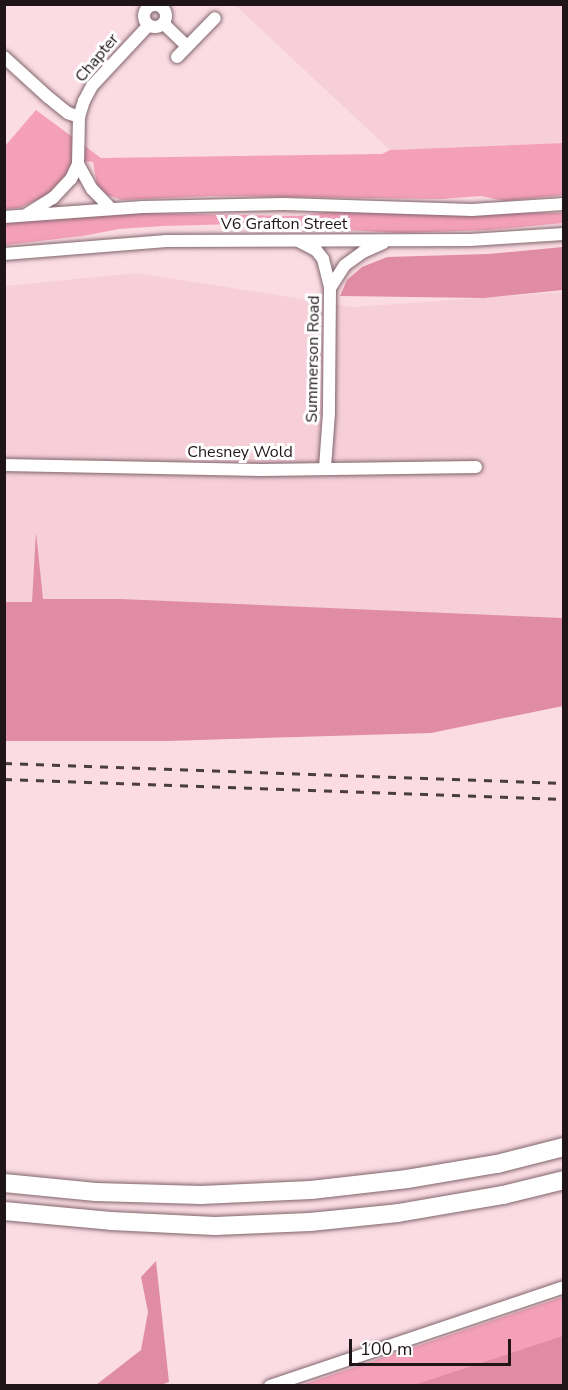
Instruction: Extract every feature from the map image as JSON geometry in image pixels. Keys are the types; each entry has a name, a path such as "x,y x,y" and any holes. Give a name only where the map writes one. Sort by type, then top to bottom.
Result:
{"highway":[{"path":"4,1183 96,1192 201,1195 311,1190 407,1179 497,1164 564,1147"},
{"path":"4,1211 111,1221 215,1226 310,1222 398,1213 503,1196 564,1180"}],"street":[{"path":"153,5 165,7 164,24 154,28 148,26 144,19 144,7 153,5"},
{"path":"177,57 215,18"},
{"path":"164,24 187,46"},
{"name":"Chapter","path":"79,117 92,86 148,26"},
{"path":"4,57 68,113 79,117 78,164 71,179 61,191 24,215"},
{"path":"78,164 92,189 111,209"},
{"name":"V6 Grafton Street","path":"4,217 111,209 284,204 471,210 564,204"},
{"name":"V6 Grafton Street","path":"4,255 166,241 470,240 564,234"},
{"name":"Summerson Road","path":"296,241 316,250 323,259 330,288 329,413 325,468"},
{"path":"330,288 345,265 363,252 387,241"},
{"name":"Chesney Wold","path":"4,465 261,470 476,467"},
{"path":"270,1386 564,1287"}],"shaded area":[{"path":"235,5 563,5 563,143 390,150"},
{"path":"36,110 101,158 382,154 390,150 563,143 563,195 505,201 481,196 442,199 211,196 122,200 107,195 97,185 93,162 75,160 72,170 52,193 19,208 5,209 5,146"},
{"path":"333,211 563,213 563,223 489,230 401,233 237,224 164,226 119,229 83,236 5,245 5,223 136,213 299,216"},
{"path":"563,247 563,290 484,298 340,296 347,280 362,267 387,257 488,254"},
{"path":"137,273 353,307 563,292 563,620 42,601 5,604 5,286"},
{"path":"36,532 43,599 120,599 563,618 563,706 431,733 167,741 5,741 5,602 32,602"},
{"path":"156,1261 169,1382 158,1386 96,1385 141,1350 148,1312 141,1277"},
{"path":"563,1297 563,1385 302,1385"},
{"path":"563,1336 563,1385 414,1385"}],"railway":[{"path":"4,763 564,783"},
{"path":"4,779 564,799"}]}
